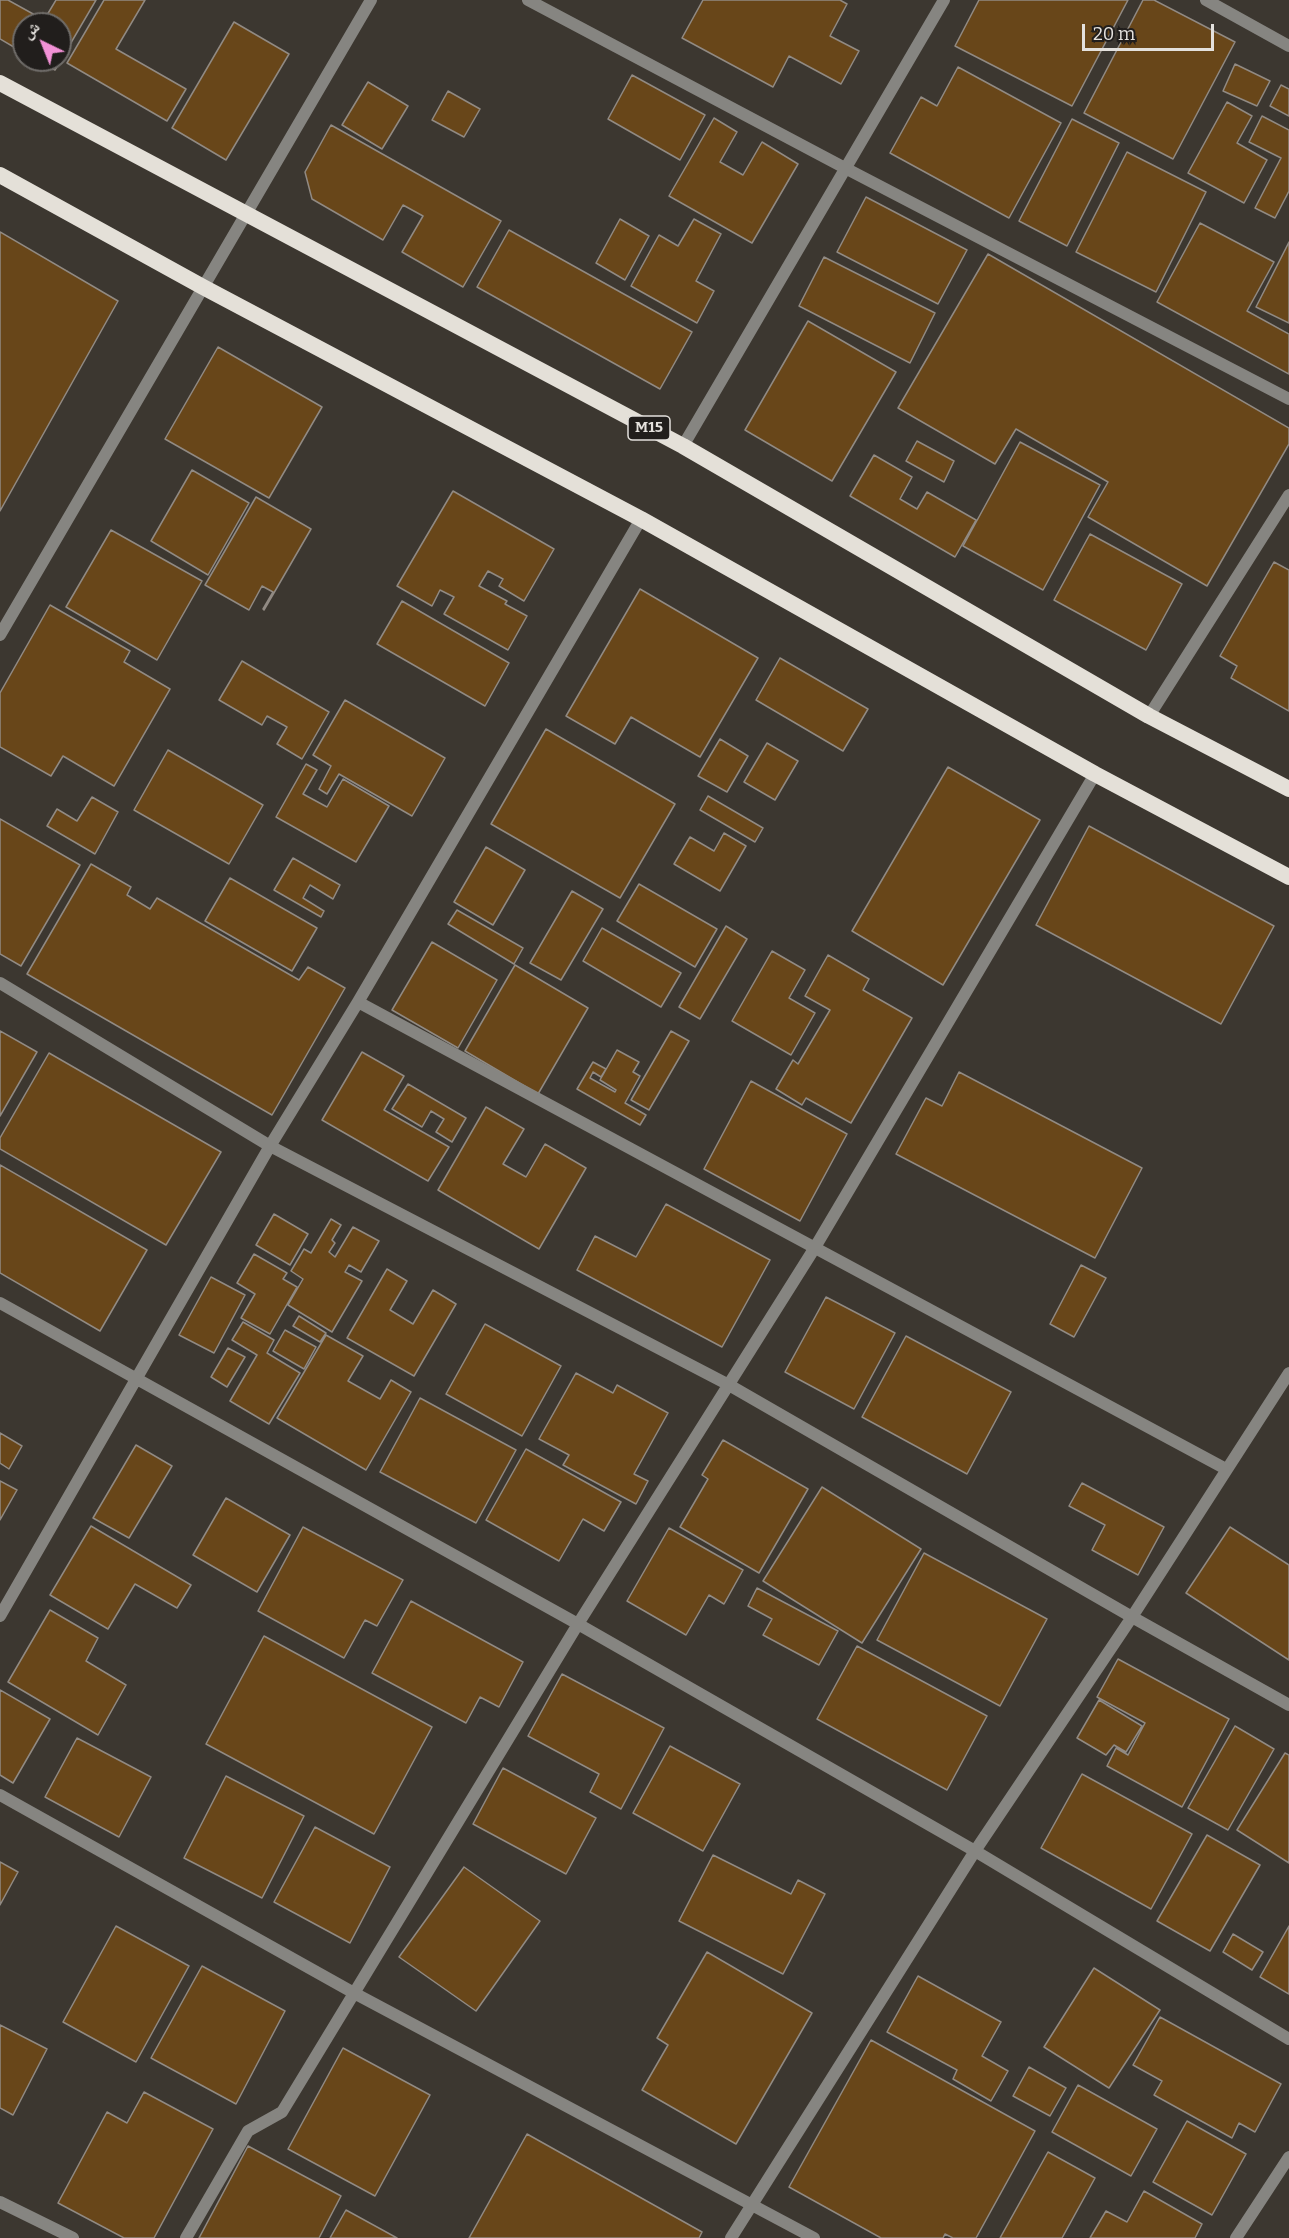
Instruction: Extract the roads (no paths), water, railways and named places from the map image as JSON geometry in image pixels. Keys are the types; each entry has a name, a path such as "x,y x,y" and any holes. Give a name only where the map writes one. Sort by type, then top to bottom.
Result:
{"highway":[{"name":"M15","path":"0,84 683,446 1149,716 1289,789"},
{"path":"0,175 203,287 641,519 1095,774 1289,877"}],"street":[{"path":"0,636 371,0"},
{"path":"528,0 1289,399"},
{"path":"683,446 944,0"},
{"path":"1206,0 1289,46"},
{"path":"1149,716 1289,495"},
{"path":"0,1616 270,1146 358,1002 641,519"},
{"path":"186,2238 248,2131 282,2112 578,1624 814,1249 1095,774"},
{"path":"0,983 270,1146 729,1385 1289,1705"},
{"path":"358,1002 1227,1469"},
{"path":"0,1303 578,1624 975,1851 1289,2039"},
{"path":"731,2238 975,1851 1288,1379"},
{"path":"0,1795 354,1993 814,2238"},
{"path":"1236,2238 1289,2157"},
{"path":"0,2202 73,2238"}]}
